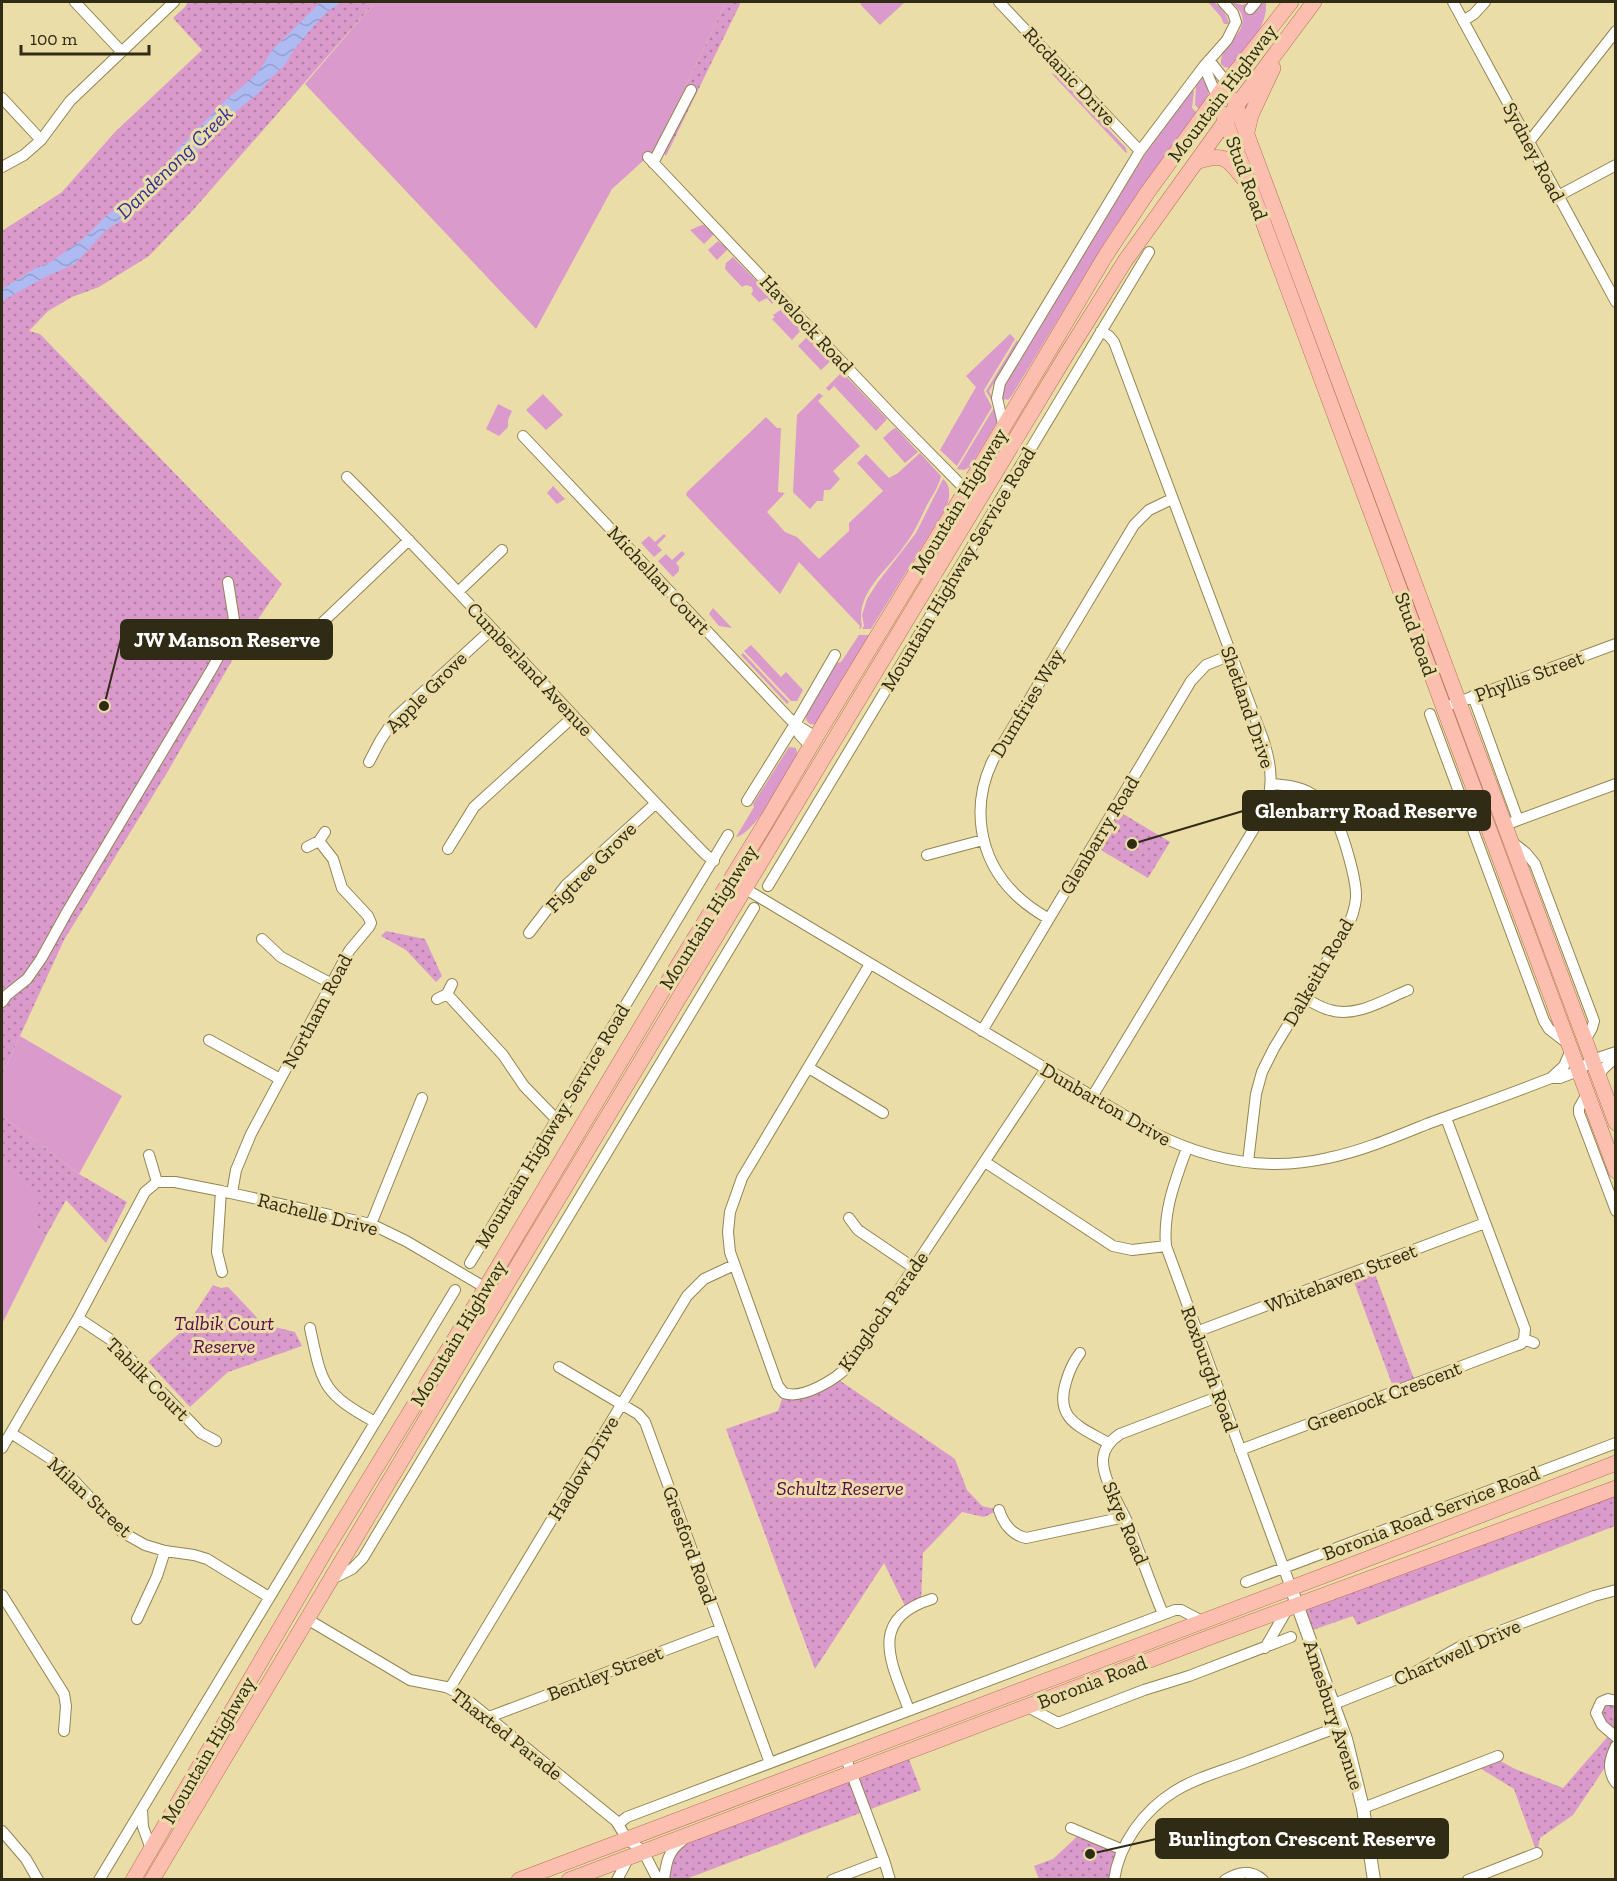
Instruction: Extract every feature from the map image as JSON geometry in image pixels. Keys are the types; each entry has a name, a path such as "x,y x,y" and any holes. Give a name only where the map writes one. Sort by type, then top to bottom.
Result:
{"main road":[{"name":"Mountain Highway","path":"133,1880 359,1495 1004,428 1106,255 1147,193 1227,83 1291,2"},
{"name":"Mountain Highway","path":"152,1880 499,1296 1102,297 1152,222 1314,2"},
{"path":"1247,132 1251,115 1268,78 1298,23"},
{"name":"Stud Road","path":"1227,83 1436,640 1465,699 1616,1123"},
{"name":"Stud Road","path":"1217,97 1421,645 1439,711 1616,1171"},
{"path":"1196,162 1213,156 1226,159 1252,192"},
{"path":"1273,246 1273,230 1280,220"},
{"path":"1106,255 1136,225 1152,222"},
{"path":"1331,357 1328,369 1335,412"},
{"path":"966,490 980,498"},
{"path":"1405,602 1420,596"},
{"path":"1421,645 1436,640"},
{"path":"813,741 828,751"},
{"path":"666,985 676,988 691,978"},
{"name":"Boronia Road","path":"519,1880 1616,1463"},
{"path":"372,1475 388,1483"},
{"name":"Boronia Road","path":"569,1880 1292,1607 1616,1488"},
{"path":"359,1495 375,1506"},
{"path":"222,1725 238,1734"}],"street":[{"path":"75,2 121,51"},
{"path":"2,167 24,154 41,140 70,101 174,2"},
{"name":"Ricdanic Drive","path":"999,2 1140,151"},
{"path":"1004,428 997,398 1000,382 1140,151 1227,40 1236,22 1233,13 1223,2"},
{"name":"Sydney Road","path":"1453,2 1616,302"},
{"path":"1463,21 1474,14 1485,2"},
{"path":"1528,142 1616,31"},
{"path":"1207,63 1227,83"},
{"path":"1207,63 1217,97"},
{"name":"Havelock Road","path":"691,90 651,160 966,490"},
{"path":"2,98 41,140"},
{"path":"1558,196 1616,165"},
{"name":"Mountain Highway Service Road","path":"768,886 1149,252"},
{"name":"Shetland Drive","path":"1092,1097 1261,817 1268,801 1271,784 1266,747 1114,342 1101,331"},
{"name":"Michellan Court","path":"523,436 795,724 798,734 813,741"},
{"name":"Cumberland Avenue","path":"347,477 492,628 655,804 714,861"},
{"name":"Dumfries Way","path":"1049,919 1025,904 1010,890 997,872 983,840 980,812 985,780 993,760 1134,525 1149,510 1172,499"},
{"path":"323,622 409,540"},
{"path":"458,592 502,550"},
{"path":"2,1002 27,979 42,959 67,912 218,658 235,626 228,582"},
{"name":"Apple Grove","path":"369,762 396,718 492,628"},
{"name":"Phyllis Street","path":"1439,711 1465,699 1616,644"},
{"path":"747,801 835,655"},
{"name":"Glenbarry Road","path":"982,1031 1195,676 1210,663 1231,655"},
{"path":"1439,711 1435,728 1544,1021 1569,1047 1562,1070 1551,1078"},
{"path":"448,849 474,807 574,716"},
{"name":"Dalkeith Road","path":"1248,1162 1258,1083 1267,1060 1350,922 1355,906 1355,882 1339,828 1328,808 1305,790 1271,784"},
{"path":"1511,828 1616,784"},
{"name":"Figtree Grove","path":"529,933 566,885 655,804"},
{"name":"Northam Road","path":"222,1272 217,1252 227,1192 242,1153 354,944 370,923 368,916 342,888 333,859 322,836 308,847"},
{"name":"Mountain Highway Service Road","path":"470,1263 728,836"},
{"path":"927,855 983,840"},
{"name":"Dunbarton Drive","path":"731,881 1152,1132 1187,1148 1212,1156 1278,1164 1327,1159 1367,1147 1551,1078 1560,1078 1578,1071 1592,1060 1616,1052"},
{"path":"722,962 754,908"},
{"path":"716,936 722,962"},
{"path":"262,939 281,957 332,984"},
{"name":"Mountain Highway","path":"330,1580 352,1569 363,1558 722,962"},
{"name":"Kingloch Parade","path":"870,964 742,1178 730,1212 729,1244 734,1265 779,1389 784,1393 793,1395 828,1383 842,1373 1046,1069"},
{"path":"452,984 442,997 503,1055 524,1086 556,1120"},
{"path":"1304,998 1327,1009 1345,1012 1362,1009 1408,990"},
{"path":"209,1040 280,1079"},
{"path":"1616,1057 1603,1069 1599,1080 1616,1095"},
{"path":"809,1068 883,1113"},
{"path":"1587,1094 1578,1110 1616,1211"},
{"path":"372,1224 422,1098"},
{"name":"Greenock Crescent","path":"1240,1450 1529,1341 1446,1118"},
{"name":"Roxburgh Road","path":"1187,1148 1167,1210 1166,1246 1291,1588"},
{"path":"2,1448 78,1318 133,1212 145,1192 157,1182 149,1155"},
{"path":"985,1162 1113,1246 1132,1250 1166,1246"},
{"name":"Rachelle Drive","path":"157,1182 175,1182 227,1192 372,1224 406,1241 499,1296"},
{"path":"849,1218 858,1230 914,1268"},
{"name":"Whitehaven Street","path":"1196,1332 1485,1223"},
{"name":"Hadlow Drive","path":"450,1688 687,1296 704,1279 734,1265"},
{"name":"Mountain Highway","path":"99,1880 139,1825 142,1809 455,1290"},
{"name":"Tabilk Court","path":"78,1318 108,1337 201,1433 216,1441"},
{"path":"310,1328 319,1373 329,1390 342,1403 375,1422"},
{"path":"1080,1353 1071,1365 1062,1395 1062,1404 1066,1414 1073,1422 1108,1443 1127,1431 1220,1396"},
{"name":"Gresford Road","path":"559,1367 638,1414 645,1422 770,1763"},
{"name":"Milan Street","path":"11,1433 51,1459 67,1473 122,1532 145,1545 207,1559 269,1597"},
{"name":"Skye Road","path":"1108,1443 1103,1459 1104,1470 1163,1614"},
{"name":"Boronia Road Service Road","path":"1246,1582 1616,1443"},
{"path":"999,1510 1005,1524 1017,1535 1026,1538 1125,1517"},
{"path":"137,1619 158,1576 165,1551"},
{"name":"Amesbury Avenue","path":"1291,1588 1292,1607 1334,1704 1341,1726 1363,1808 1374,1880"},
{"name":"Chartwell Drive","path":"1334,1704 1417,1671 1463,1645 1616,1590"},
{"path":"2,1595 64,1694 66,1706 64,1731"},
{"path":"909,1710 890,1656 889,1636 902,1613 932,1599"},
{"path":"1265,1648 1292,1607"},
{"name":"Boronia Road","path":"618,1824 627,1816 1163,1614 1179,1609 1202,1621"},
{"name":"Thaxted Parade","path":"307,1619 410,1680 450,1688 489,1717 618,1824 627,1839"},
{"name":"Bentley Street","path":"489,1717 721,1629"},
{"path":"1028,1707 1058,1723 1291,1637"},
{"path":"1616,1701 1608,1699 1601,1702 1596,1713 1602,1725 1616,1737"},
{"path":"1114,1880 1123,1850 1141,1821 1174,1792 1198,1780 1341,1726"},
{"path":"1616,1746 1610,1766 1611,1775 1616,1783"},
{"path":"845,1756 890,1880"},
{"path":"1363,1808 1498,1756"},
{"name":"Mountain Highway","path":"139,1825 151,1850"},
{"path":"1071,1828 1123,1850"},
{"path":"2,1831 26,1859 38,1880"},
{"path":"664,1880 671,1851 692,1833"},
{"path":"627,1839 636,1854 658,1880"},
{"path":"1468,1880 1537,1853"},
{"path":"617,1880 636,1854"},
{"path":"832,1880 884,1860"},
{"path":"1225,1880 1245,1872 1255,1874 1263,1880"}],"green space":[{"path":"188,2 375,2 194,209 149,256 99,287 72,297 48,311 29,331 40,334 282,584 244,640 168,771 64,940 2,1075 2,231 62,192 115,132 202,50 173,18"},
{"path":"375,2 726,2 655,150 612,189 536,329 305,84"},
{"path":"726,2 741,2 666,156 657,146"},
{"path":"863,2 905,2 880,25 860,4"},
{"path":"1208,2 1214,2 1219,7 1229,24 1224,24"},
{"path":"1231,2 1242,5 1252,2 1253,13 1262,2 1266,2 1266,12 1259,29 1229,68 1221,64 1222,57 1238,33 1243,20 1240,12"},
{"path":"1051,73 1058,76 1126,148 1127,154"},
{"path":"1205,75 1208,94 1199,109 1195,105 1196,86"},
{"path":"1192,90 1194,91 1192,108 1197,113 1112,231 1012,395 1008,400 1003,401 1003,389 1007,381 1126,185 1146,153"},
{"path":"702,225 714,234 704,244 690,230"},
{"path":"718,241 728,249 717,260 708,250"},
{"path":"733,257 775,300 772,304 767,298 759,302 751,294 752,287 746,285 742,287 725,269 726,263"},
{"path":"782,309 803,328 792,340 772,319 775,317 773,315"},
{"path":"1010,334 1015,339 984,390 992,407 957,466 940,450 976,387 966,376"},
{"path":"808,336 832,360 821,370 798,346"},
{"path":"1017,340 1018,343 989,391 995,406 986,391"},
{"path":"842,372 887,419 876,431 834,386 829,391 826,388"},
{"path":"819,393 823,396 818,401 860,446 833,471 840,479 830,490 824,490 823,501 817,501 810,509 793,492 797,415"},
{"path":"543,394 563,415 546,430 526,410"},
{"path":"498,404 512,411 508,427 499,436 486,429"},
{"path":"995,406 997,422 970,467 964,470 957,469"},
{"path":"766,417 777,428 781,428 778,492 785,493 767,512 785,532 797,537 819,559 849,531 849,523 883,491 857,463 866,454 889,478 920,453 941,476 911,536 868,593 863,603 860,629 860,626 799,562 780,594 686,495"},
{"path":"896,428 918,452 905,463 883,438"},
{"path":"943,479 949,491 947,506 871,629 862,629 864,626 862,615 867,599 916,533"},
{"path":"553,486 565,499 557,504 547,493"},
{"path":"664,534 666,536 657,545 662,550 654,557 641,543 649,536 655,542"},
{"path":"682,551 685,554 676,563 679,571 673,577 658,561 666,554 672,560"},
{"path":"713,608 732,628 719,626 709,614"},
{"path":"859,635 869,635 818,721 815,724 810,723 806,716 837,663 841,662"},
{"path":"751,645 781,677 786,672 803,690 797,701 791,701 744,651"},
{"path":"743,653 789,702 787,704 741,655"},
{"path":"789,747 796,748 796,758 761,815 752,826 736,837 754,807 753,804"},
{"path":"1115,809 1170,842 1148,878 1094,846"},
{"path":"386,931 425,939 442,976 436,982 406,950 381,936"},
{"path":"20,1036 122,1096 79,1174 2,1116 2,1075"},
{"path":"2,1116 79,1174 127,1202 106,1243 66,1200 46,1236 35,1226 39,1197 2,1161"},
{"path":"2,1161 40,1197 35,1226 46,1236 2,1324"},
{"path":"1372,1266 1416,1384 1395,1392 1351,1274"},
{"name":"Talbik Court Reserve","path":"213,1285 220,1288 228,1287 263,1324 295,1332 302,1346 228,1372 190,1407 148,1362 185,1328"},
{"name":"Schultz Reserve","path":"836,1378 955,1459 967,1490 982,1506 999,1510 984,1517 962,1512 923,1553 921,1602 907,1610 884,1563 815,1669 726,1429 778,1411 784,1393"},
{"path":"1615,1488 1615,1526 1357,1625 1353,1616 1307,1632 1297,1605"},
{"path":"1615,1701 1615,1783 1610,1760 1573,1815 1540,1838 1537,1853 1514,1789 1475,1765 1495,1758 1515,1769 1563,1788 1610,1734 1597,1709"},
{"path":"906,1752 921,1790 686,1879 664,1880 673,1848"},
{"path":"1082,1832 1123,1850 1114,1879 1039,1879 1034,1866 1053,1859"}],"water":[{"name":"Dandenong Creek","path":"321,2 342,2 327,12 310,30 285,65 260,92 226,119 207,142 187,159 145,203 138,206 128,217 107,229 75,264 49,275 2,301 2,289 34,269 51,262 84,238 107,215 157,178 176,151 226,100 259,71 273,49"}],"place":[{"name":"JW Manson Reserve","path":"104,706"},
{"name":"Glenbarry Road Reserve","path":"1132,844"},
{"name":"Burlington Crescent Reserve","path":"1090,1854"}]}
